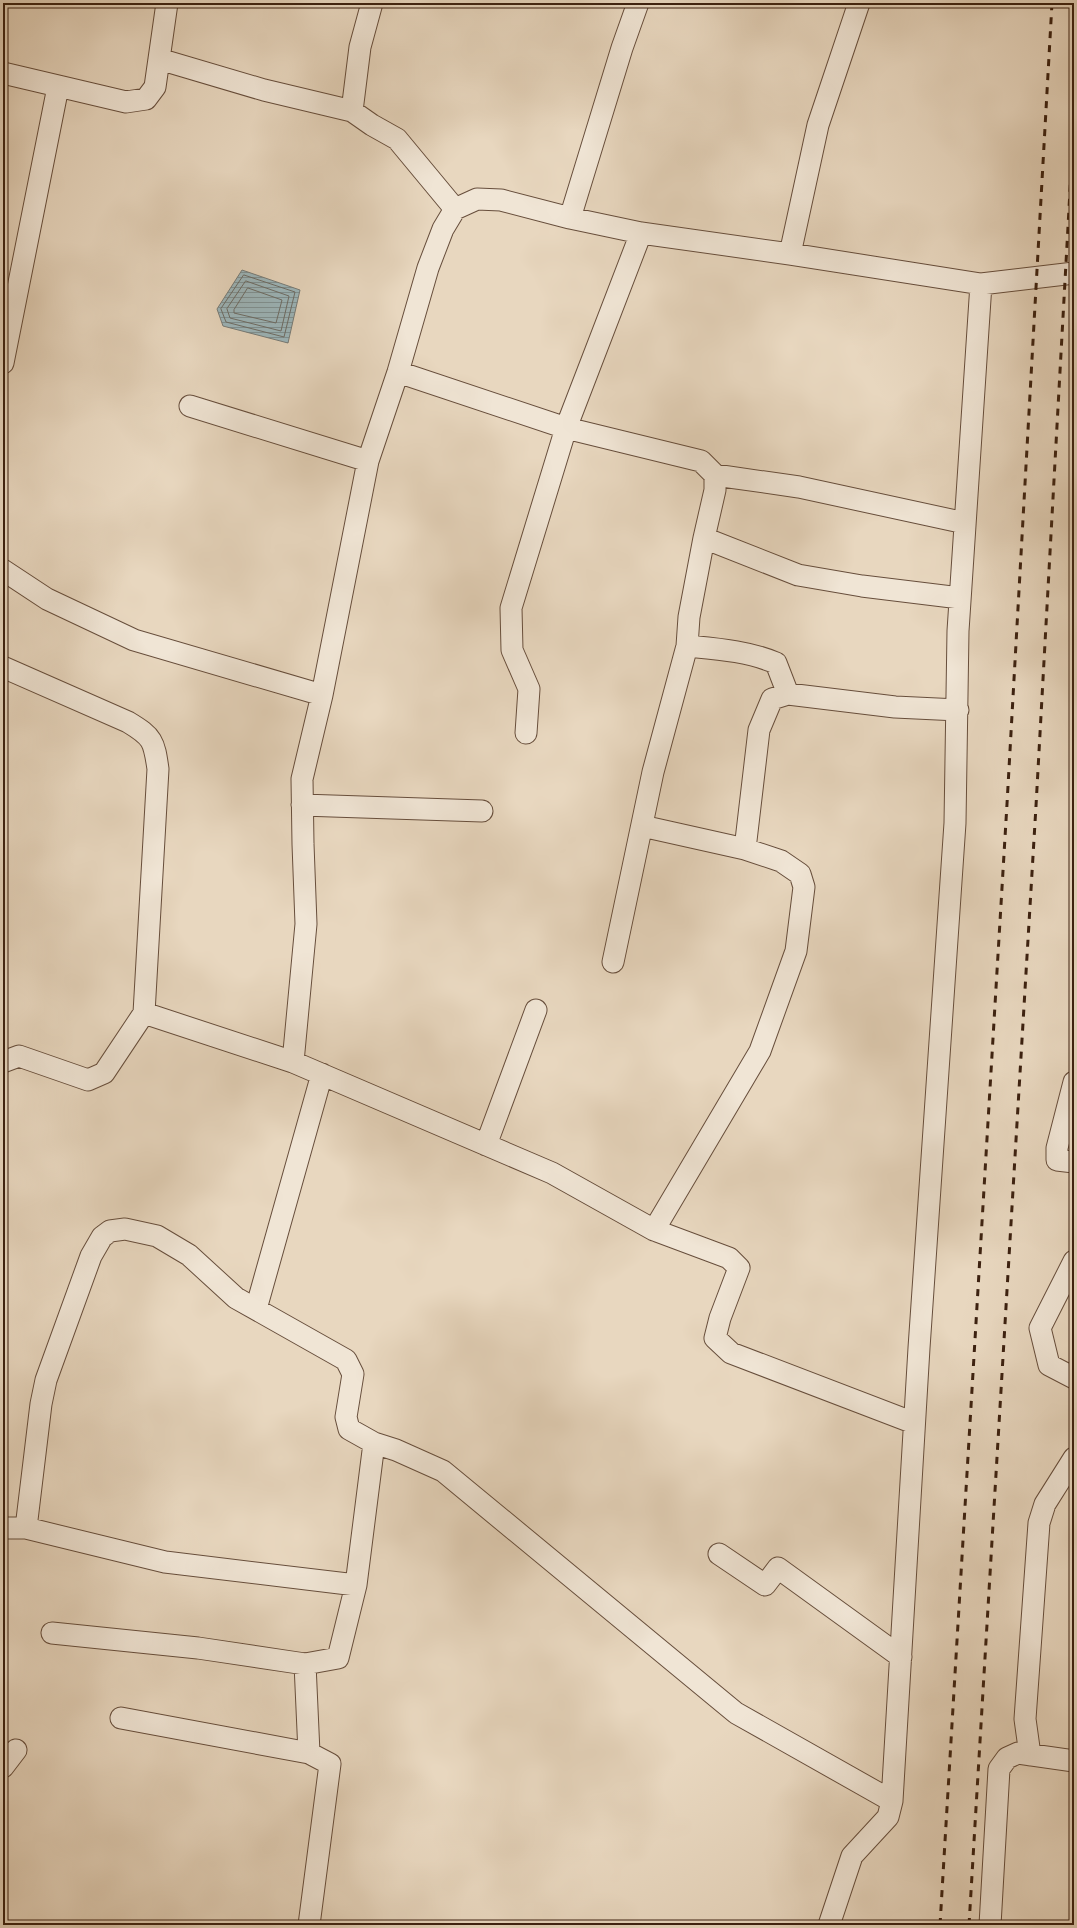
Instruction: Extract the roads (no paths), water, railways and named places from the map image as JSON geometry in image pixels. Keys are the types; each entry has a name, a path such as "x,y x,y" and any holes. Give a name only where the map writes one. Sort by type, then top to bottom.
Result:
{"street":[{"path":"3,73 126,102 146,99 155,87 167,3"},
{"path":"352,111 352,99 360,47 372,3"},
{"path":"570,218 622,48 638,3"},
{"path":"790,254 818,125 860,3"},
{"path":"159,59 264,90 352,111 396,139 455,209"},
{"path":"3,363 58,87"},
{"path":"293,1062 306,924 302,779 322,695 368,461 398,372 428,268 443,229 455,209 477,199 487,198 641,233 790,254 981,284 1074,273"},
{"path":"526,733 528,689 512,650 511,608 566,428 641,233"},
{"path":"828,1925 852,1856 888,1817 892,1801 914,1423 955,823 958,710 958,631 981,284"},
{"path":"398,372 566,428 701,461 715,474 798,486 965,523"},
{"path":"190,406 368,461"},
{"path":"613,962 653,772 688,646 689,617 715,490 715,474"},
{"path":"704,538 798,575 862,586 960,598"},
{"path":"3,570 46,599 134,640 322,695"},
{"path":"688,646 743,652 762,657 776,663 788,694"},
{"path":"3,667 128,722 146,732 155,747 158,769 144,1013 104,1073 88,1080 19,1056 3,1062"},
{"path":"745,849 759,730 772,699 788,694 895,707 958,710"},
{"path":"302,805 482,811"},
{"path":"642,826 745,849 781,861 800,874 804,887 796,950 760,1051 654,1230"},
{"path":"486,1145 536,1010"},
{"path":"144,1013 293,1062 322,1074 552,1173 654,1230 729,1258 739,1268 720,1318 715,1338 731,1353 914,1423"},
{"path":"256,1309 322,1074"},
{"path":"1074,1082 1056,1148 1056,1160 1074,1162"},
{"path":"26,1528 41,1404 46,1380 91,1256 102,1236 110,1231 125,1229 157,1236 189,1255 236,1298 346,1360 353,1374 346,1417 349,1429 374,1443 396,1450 443,1471 736,1713 892,1801"},
{"path":"1074,1260 1040,1328 1049,1365 1074,1378"},
{"path":"52,1633 198,1648 304,1664 338,1658 356,1586 374,1443"},
{"path":"1030,1755 1026,1719 1039,1523 1044,1504 1074,1458"},
{"path":"3,1528 26,1528 165,1562 356,1586"},
{"path":"719,1554 765,1586 778,1568 901,1657"},
{"path":"304,1664 309,1753"},
{"path":"121,1718 309,1753 330,1764 310,1925"},
{"path":"3,1767 16,1750"},
{"path":"990,1925 999,1769 1007,1758 1018,1753 1074,1762"}],"water":[{"path":"242,270 300,290 288,343 223,326 217,309"}],"railway":[{"path":"940,1925 1007,804 1052,3"},
{"path":"969,1925 1036,806 1074,118"}]}
